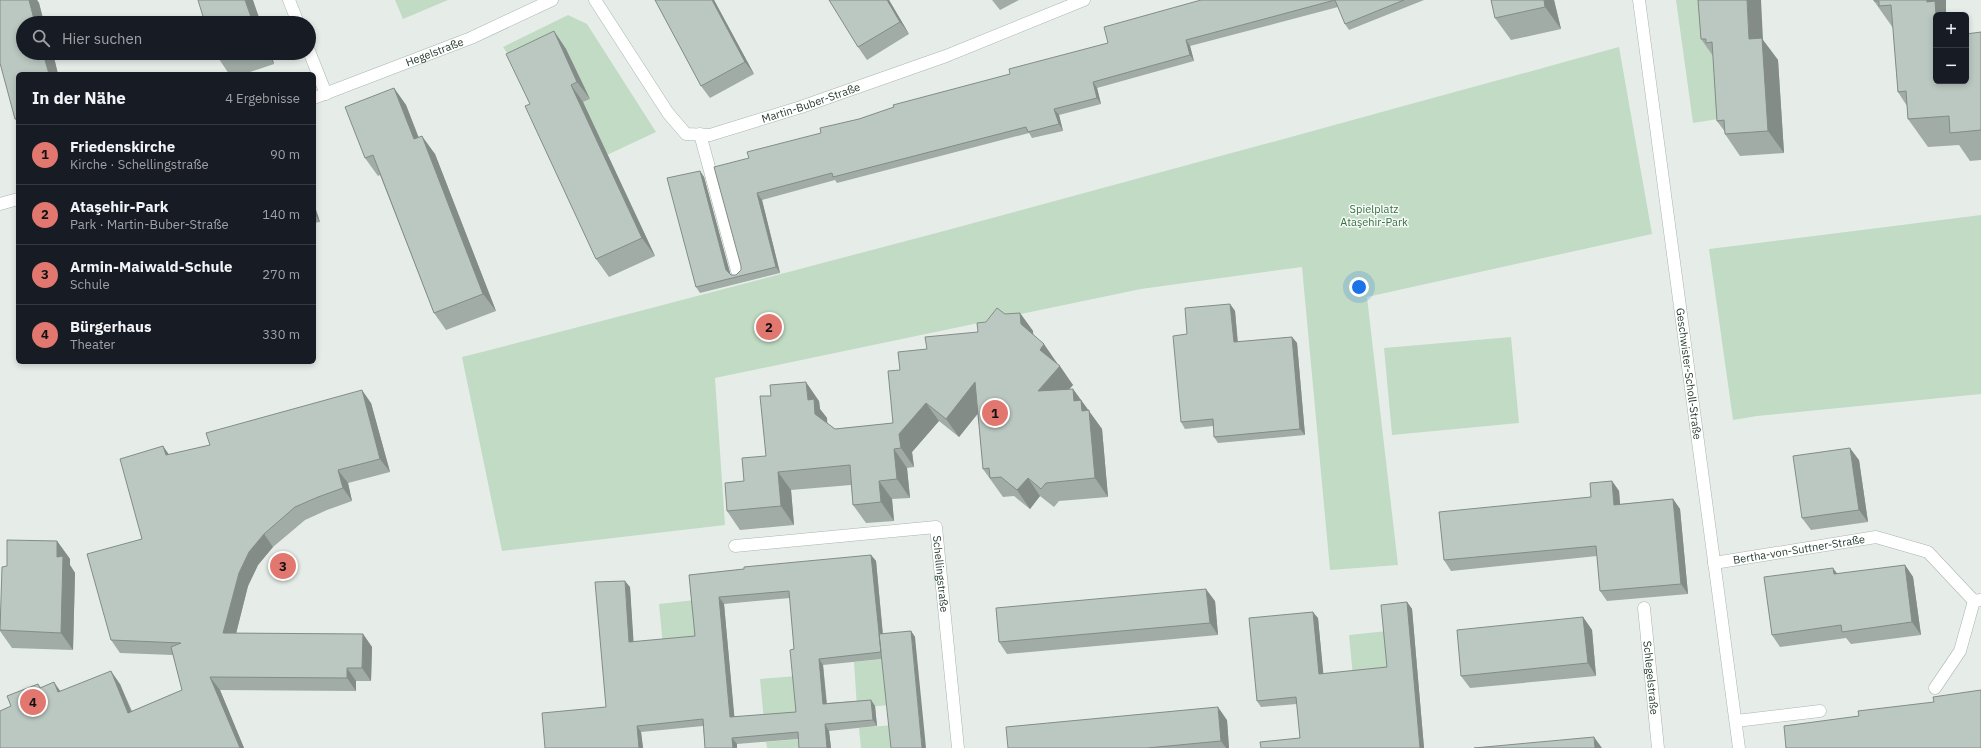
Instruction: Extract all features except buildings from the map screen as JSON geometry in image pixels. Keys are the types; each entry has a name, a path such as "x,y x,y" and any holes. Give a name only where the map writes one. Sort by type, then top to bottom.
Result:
{"street":[{"path":"290,0 296,16"},
{"name":"Hegelstraße","path":"320,96 471,38 552,0"},
{"name":"Martin-Buber-Straße","path":"595,0 668,113 686,134 710,135 816,102 946,56 1084,0"},
{"name":"Geschwister-Scholl-Straße","path":"1639,0 1740,748"},
{"path":"311,60 314,72"},
{"path":"316,80 320,96"},
{"path":"700,134 738,274"},
{"path":"0,204 16,200"},
{"name":"Schellingstraße","path":"736,546 936,527 958,748"},
{"name":"Bertha-von-Suttner-Straße","path":"1714,563 1876,537 1928,552 1978,601"},
{"path":"1935,688 1960,651 1978,601"},
{"name":"Schlegelstraße","path":"1644,608 1658,748"},
{"path":"1736,722 1820,711"}],"green space":[{"path":"395,0 448,0 403,19"},
{"path":"1676,0 1712,0 1731,117 1693,123"},
{"path":"568,15 587,24 656,132 607,155 583,102 590,99 566,49 519,71 503,47"},
{"name":"Spielplatz Ataşehir-Park","path":"1619,47 1652,234 1367,297 1398,565 1330,570 1302,267 1141,289 715,378 725,525 502,551 462,357 1041,205"},
{"path":"1981,215 1981,394 1757,416 1733,420 1709,249"},
{"path":"1511,337 1519,423 1392,435 1384,348"},
{"path":"695,600 699,643 663,646 659,604"},
{"path":"1387,631 1391,674 1353,677 1349,635"},
{"path":"885,659 890,705 857,708 854,662"},
{"path":"797,676 800,718 764,721 760,679"},
{"path":"893,725 895,748 861,748 859,728"},
{"path":"802,739 803,748 767,748 766,742"}],"place":[{"name":"Ataşehir-Park","path":"769,327"},
{"name":"Friedenskirche","path":"995,413"},
{"name":"Armin-Maiwald-Schule","path":"283,566"},
{"name":"Bürgerhaus","path":"33,702"}]}
